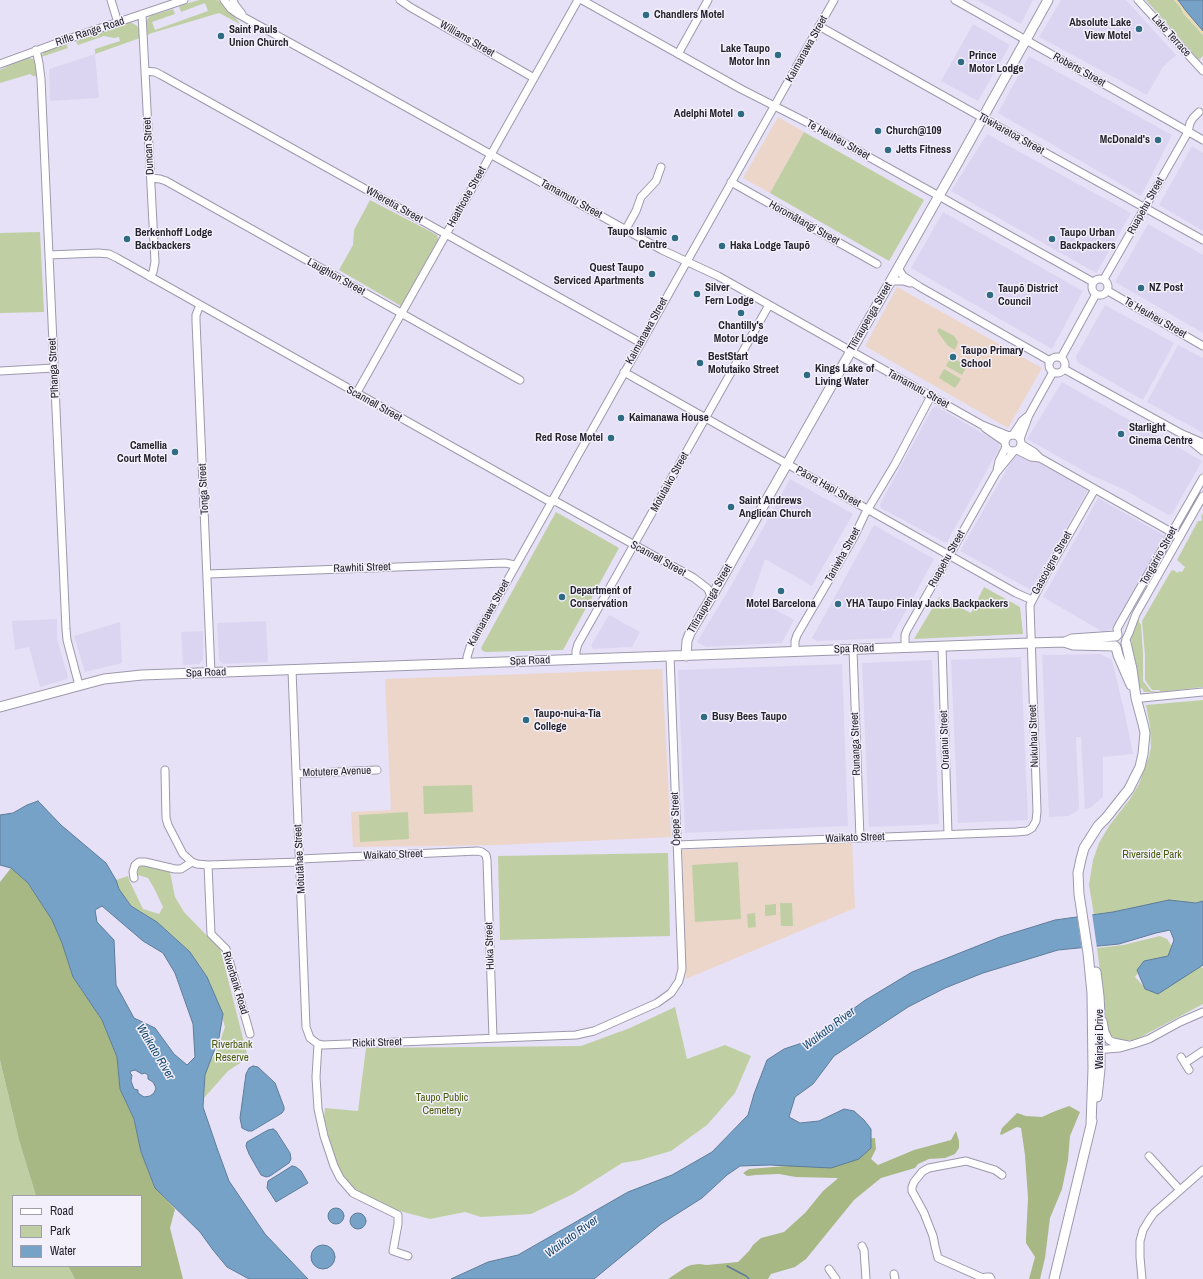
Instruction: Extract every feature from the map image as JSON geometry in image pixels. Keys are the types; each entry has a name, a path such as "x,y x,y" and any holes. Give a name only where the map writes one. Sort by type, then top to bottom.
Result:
{"main road":[{"name":"Tītīraupenga Street","path":"686,656 688,635 711,598 939,196 1048,0"},
{"name":"Spa Road","path":"0,707 79,685 126,676 1064,642 1072,639 1121,638"},
{"path":"1115,647 1123,647 1121,638"},
{"path":"1121,638 1132,669 1136,698"},
{"name":"Spa Road","path":"1064,642 1073,645 1115,647"},
{"path":"1090,953 1078,884 1084,848 1090,836 1129,789 1140,767 1144,749 1142,716 1115,647"},
{"name":"Wairakei Drive","path":"1054,1279 1091,1125 1097,1050 1099,996 1090,953"},
{"name":"Wairakei Drive","path":"1090,953 1097,1050"}],"street":[{"path":"111,0 118,22"},
{"name":"Rifle Range Road","path":"0,64 36,50 142,14 183,1 192,0"},
{"name":"Tamamutu Street","path":"224,0 231,9 238,14 626,230 686,262 718,276 982,425 1017,436 1018,446 1010,450 1006,444 982,425"},
{"name":"Tamamutu Street","path":"233,0 235,5 245,17"},
{"name":"Williams Street","path":"400,0 534,78"},
{"name":"Heathcote Street","path":"356,394 578,0"},
{"name":"Te Heuheu Street","path":"582,0 741,89 808,123 1093,282"},
{"path":"678,54 708,0"},
{"name":"Kaimanawa Street","path":"468,663 467,657 470,647 834,0"},
{"name":"Roberts Street","path":"955,0 1203,140"},
{"name":"Lake Terrace","path":"1138,0 1203,71"},
{"name":"Duncan Street","path":"142,14 155,262 154,272 150,277"},
{"name":"Tūwharetoa Street","path":"819,26 1203,240"},
{"name":"Pīhanga Street","path":"36,50 40,64 41,79 66,629 67,640 79,685"},
{"name":"Wheretia Street","path":"145,71 155,72 161,75 641,343"},
{"name":"Ruapehu Street","path":"1104,279 1188,132 1190,123 1203,105"},
{"path":"626,230 636,211 641,197 656,181 661,167"},
{"name":"Laughton Street","path":"150,178 166,181 520,380"},
{"name":"Horomātangi Street","path":"731,182 877,264"},
{"name":"Scannell Street","path":"49,255 98,253 108,254 117,258 356,394 547,500 557,502 694,578 709,584 718,585"},
{"path":"898,268 903,276 920,287 1050,361"},
{"path":"1100,278 1104,279 1108,283 1108,291 1104,294 1096,294 1092,288 1093,282 1100,278"},
{"path":"890,281 903,281 920,287"},
{"name":"Te Heuheu Street","path":"1108,291 1203,346"},
{"path":"1061,358 1096,294"},
{"name":"Motutaiko Street","path":"576,660 578,644 769,305"},
{"name":"Tonga Street","path":"200,306 196,315 196,321 208,574 211,673"},
{"path":"1053,357 1061,358 1064,361 1064,369 1060,373 1052,372 1049,368 1050,361 1053,357"},
{"path":"0,371 54,368"},
{"path":"1064,369 1182,434 1203,443"},
{"name":"Pāora Hapi Street","path":"624,372 1032,600"},
{"name":"Ruapehu Street","path":"905,648 905,636 908,630 996,473 1018,446 1028,415 1052,372"},
{"name":"Taniwha Street","path":"795,651 795,641 797,635 895,464 931,396"},
{"name":"Ruapehu Street","path":"996,473 1006,444 1011,435 1028,415"},
{"path":"1182,434 1203,451"},
{"path":"1018,446 1034,452 1040,458 1180,537"},
{"name":"Tongariro Street","path":"1203,478 1119,625 1117,629 1121,638 1129,633 1136,614 1203,496"},
{"name":"Gascoigne Street","path":"1030,643 1029,612 1032,600 1095,489"},
{"name":"Rawhiti Street","path":"208,574 497,564 516,565"},
{"name":"Scannell Street","path":"694,578 707,588 711,598"},
{"name":"Nukuhau Street","path":"1030,643 1037,811 1036,821 1032,828"},
{"name":"Oruanui Street","path":"942,646 948,834"},
{"name":"Runanga Street","path":"853,650 860,838"},
{"name":"Ōpepe Street","path":"670,656 682,969 679,981"},
{"name":"Motutāhae Street","path":"292,670 306,1027 310,1038 318,1044"},
{"path":"1136,698 1203,692"},
{"path":"134,878 133,872 135,865 140,862 181,869 192,862 184,854 168,825 166,818 164,770"},
{"name":"Motutere Avenue","path":"296,774 377,770"},
{"name":"Waikato Street","path":"677,845 1022,832 1032,828"},
{"name":"Waikato Street","path":"192,862 208,865 478,851 486,855"},
{"name":"Huka Street","path":"486,855 493,1038"},
{"name":"Riverbank Road","path":"208,865 211,934 226,949 250,1034"},
{"name":"Rickit Street","path":"318,1044 576,1036 586,1034 661,1000 671,993 679,981"},
{"path":"1099,996 1102,1006 1106,1037 1113,1042 1129,1045"},
{"path":"1097,1050 1120,1048 1149,1039 1180,1022 1203,1012"},
{"path":"318,1044 316,1077 318,1109 324,1136 334,1166 340,1178 353,1193 398,1215 398,1224 393,1251 408,1256"},
{"path":"1185,1063 1203,1052"},
{"path":"1149,1156 1180,1190"},
{"path":"991,1279 990,1277 983,1278 938,1258 933,1236 924,1213 912,1191 912,1187 924,1170 966,1162 995,1170 1002,1175"},
{"path":"1142,1279 1140,1241 1143,1230 1154,1213 1203,1170"},
{"path":"862,1246 864,1250 866,1279"},
{"path":"829,1269 836,1279"}],"shaded area":[{"path":"977,0 1033,0 1021,24"},
{"path":"1061,0 1126,0 1176,55 1163,67 1147,95 1039,37"},
{"path":"973,24 1010,45 978,101 941,81"},
{"path":"95,54 99,98 50,101 49,69"},
{"path":"1029,56 1172,135 1141,196 998,113"},
{"path":"778,117 804,132 770,193 743,178"},
{"path":"987,134 1131,213 1096,273 951,191"},
{"path":"1192,146 1203,153 1203,231 1159,205"},
{"path":"943,212 1083,291 1052,349 911,268"},
{"path":"1148,224 1203,255 1203,333 1115,282"},
{"name":"Taupo Primary School","path":"897,287 1042,368 1008,428 865,346"},
{"path":"1105,305 1174,343 1143,400 1077,362 1076,356"},
{"path":"1178,345 1203,358 1203,433 1147,402"},
{"path":"1062,382 1202,461 1172,514 1168,515 1123,489 1091,475 1027,439"},
{"path":"936,406 999,443 1000,447 947,542 944,542 881,508 880,504 932,409"},
{"path":"1017,451 1088,490 1031,590 960,551"},
{"path":"790,479 853,514 812,586 765,559 752,597 794,620 782,643 706,647 697,642 731,586"},
{"path":"1098,498 1165,536 1115,628 1103,632 1043,597"},
{"path":"874,525 934,559 891,638 817,641 812,638"},
{"path":"609,615 640,632 632,647 593,649 591,645"},
{"path":"57,619 57,639 68,677 67,679 40,687 29,647 15,650 12,621"},
{"path":"266,621 268,662 223,664 219,660 217,623"},
{"path":"120,622 122,663 85,672 74,636"},
{"path":"203,631 203,660 199,664 183,665 181,632"},
{"path":"1100,654 1112,660 1133,754 1103,757 1103,797 1090,808 1085,809 1081,737 1076,737 1079,807 1077,811 1069,816 1049,817 1042,655"},
{"path":"1021,657 1028,820 958,823 951,660"},
{"path":"932,660 939,824 869,827 862,663"},
{"path":"842,664 848,826 685,833 678,670"},
{"name":"Taupo-nui-a-Tia College","path":"662,669 671,837 499,845 353,847 351,812 391,810 385,679"},
{"path":"852,842 855,908 686,979 682,850"}],"green space":[{"path":"199,0 222,1 240,24 219,13 147,35 146,21 150,16 173,9 175,14 152,22 155,30 208,11 205,3 181,12 179,6"},
{"path":"1146,0 1174,0 1181,8 1183,13 1203,35 1203,56 1199,60"},
{"path":"127,23 132,23 137,26 140,30 140,38 95,54 95,49 120,41 119,37 114,38 104,36 78,45 76,41"},
{"path":"66,44 68,48 41,57 45,50"},
{"path":"28,58 33,59 36,62 37,76 30,74 0,83 0,70 20,60"},
{"path":"804,132 924,200 889,261 770,193"},
{"path":"370,200 437,235 438,240 401,306 339,270 353,245 354,230"},
{"path":"40,232 44,312 0,313 0,233"},
{"path":"939,328 954,336 958,342 955,350 948,346 937,331"},
{"path":"951,357 967,366 962,375 946,366"},
{"path":"944,369 961,379 955,388 939,378"},
{"path":"556,512 619,548 563,650 485,652 481,648"},
{"path":"1203,513 1203,687 1161,692 1159,690 1152,690 1145,680 1145,655 1142,621 1171,571 1173,570 1178,573 1179,571 1182,572 1185,567 1177,560 1198,521 1201,521"},
{"path":"984,587 1020,607 1023,634 914,639 939,597 971,613"},
{"path":"1138,619 1141,625 1143,681 1151,691 1159,692 1144,692 1138,683 1131,639"},
{"name":"Riverside Park","path":"1203,700 1203,902 1176,904 1094,915 1089,885 1093,860 1099,843 1109,826 1130,799 1139,784 1149,756 1151,747 1150,726 1146,705"},
{"path":"472,785 473,812 424,814 423,786"},
{"path":"408,812 409,839 360,842 359,815"},
{"path":"668,853 670,936 500,940 498,856"},
{"path":"738,862 741,919 695,922 692,865"},
{"name":"Riverbank Reserve","path":"141,865 170,872 175,897 184,912 214,943 219,944 248,1058 228,1071 204,1098 205,1067 215,1055 225,1027 215,995 202,969 190,952 157,922 131,906 119,889 116,880 128,876 143,909 159,914 163,907 154,888 148,878 138,875 138,867"},
{"path":"11,868 28,883 52,920 62,943 73,977 102,1020 117,1057 120,1089 134,1119 141,1152 155,1188 175,1209 170,1228 183,1279 75,1279 69,1267 142,1267 142,1195 36,1195 19,1140 0,1060 0,882"},
{"path":"780,903 792,903 793,926 781,926"},
{"path":"776,904 776,915 765,916 765,905"},
{"path":"755,913 756,927 748,928 747,914"},
{"path":"1160,936 1167,939 1173,948 1166,960 1140,970 1135,977 1147,990 1193,963 1203,968 1203,1004 1135,1040 1116,1041 1109,1035 1097,948 1123,945"},
{"name":"Taupo Public Cemetery","path":"675,1007 687,1059 725,1045 751,1056 735,1093 707,1125 671,1151 640,1160 622,1163 573,1194 531,1214 481,1217 465,1212 430,1219 381,1206 352,1187 337,1167 324,1118 325,1108 358,1111 366,1048 581,1046 630,1028"},
{"path":"0,1060 19,1140 36,1195 12,1195 12,1267 69,1267 75,1279 0,1279"},
{"path":"1069,1106 1080,1112 1070,1136 1068,1160 1062,1189 1050,1218 1045,1258 1040,1279 1029,1279 1035,1257 1026,1243 1028,1198 1025,1155 1021,1128 1017,1127 1001,1135 1000,1134 1002,1128 1017,1113 1026,1116 1042,1117"},
{"path":"956,1131 959,1141 959,1148 955,1154 945,1158 929,1159 918,1164 915,1168 881,1178 854,1200 806,1259 795,1267 771,1274 768,1279 668,1279 691,1265 738,1262 761,1238 784,1232 805,1213 823,1191 838,1178 796,1177 779,1174 747,1176 743,1173 749,1169 835,1162 863,1139 875,1138 876,1149 871,1159 878,1165 914,1150 951,1140"}],"sand":[{"path":"1174,0 1178,0 1203,31 1203,35 1183,13 1181,8"}],"water":[{"path":"1178,0 1203,0 1203,31 1186,11"},
{"name":"Waikato River","path":"38,801 61,825 106,863 116,880 119,889 131,906 157,922 190,952 207,977 223,1014 219,1038 205,1075 203,1107 229,1181 265,1234 308,1279 249,1279 227,1267 200,1232 155,1188 141,1152 134,1119 120,1089 117,1057 102,1020 73,977 62,943 52,920 28,883 11,868 0,865 0,815 13,813","holes":["102,906 143,941 163,953 175,973 193,1024 195,1057 187,1065 174,1054 155,1028 134,1018 116,985 114,940 97,922 95,910","135,1070 142,1074 145,1073 148,1075 148,1079 153,1082 156,1088 154,1093 150,1096 144,1097 138,1093 138,1090 134,1089 131,1081 132,1075 130,1073 131,1071"]},
{"name":"Waikato River","path":"1169,900 1196,903 1203,901 1203,965 1158,994 1145,989 1137,970 1144,961 1168,956 1174,940 1170,930 1119,944 1058,950 983,973 945,988 908,1007 834,1056 813,1084 795,1097 789,1117 800,1123 819,1121 844,1109 854,1111 871,1129 871,1148 859,1159 831,1168 770,1165 740,1166 727,1175 702,1198 661,1224 594,1279 451,1279 488,1262 518,1255 628,1192 672,1175 712,1152 748,1115 767,1060 784,1049 802,1043 823,1031 864,1001 912,972 1000,937 1055,920 1113,912"},
{"path":"253,1066 258,1067 275,1083 284,1110 282,1113 252,1131 248,1131 242,1128 240,1118 246,1074 249,1068"},
{"path":"273,1129 276,1131 290,1153 291,1159 289,1163 270,1176 266,1177 261,1175 246,1146 247,1142 268,1130"},
{"path":"292,1166 301,1171 308,1183 276,1202 267,1188 268,1181"},
{"path":"333,1208 339,1208 344,1213 342,1222 339,1224 333,1224 328,1219 328,1213"},
{"path":"355,1213 361,1213 366,1218 364,1227 361,1229 355,1229 350,1224 350,1218"},
{"path":"323,1245 331,1249 335,1257 331,1265 323,1269 315,1265 311,1257 315,1249"}],"pier":[{"path":"1092,913 1097,948 1082,950 1077,915"}],"waterway":[{"path":"727,1266 749,1279"}],"place":[{"name":"Chandlers Motel","path":"646,15"},
{"name":"Absolute Lake View Motel","path":"1139,29"},
{"name":"Saint Pauls Union Church","path":"221,36"},
{"name":"Lake Taupo Motor Inn","path":"778,55"},
{"name":"Prince Motor Lodge","path":"961,62"},
{"name":"Adelphi Motel","path":"741,114"},
{"name":"Church@109","path":"878,131"},
{"name":"McDonald's","path":"1158,140"},
{"name":"Jetts Fitness","path":"888,150"},
{"name":"Taupo Islamic Centre","path":"675,238"},
{"name":"Berkenhoff Lodge Backbackers","path":"127,239"},
{"name":"Taupo Urban Backpackers","path":"1052,239"},
{"name":"Haka Lodge Taupō","path":"722,246"},
{"name":"Quest Taupo Serviced Apartments","path":"652,274"},
{"name":"NZ Post","path":"1141,288"},
{"name":"Silver Fern Lodge","path":"697,294"},
{"name":"Taupō District Council","path":"990,295"},
{"name":"Chantilly's Motor Lodge","path":"741,313"},
{"name":"Taupo Primary School","path":"953,357"},
{"name":"BestStart Motutaiko Street","path":"700,363"},
{"name":"Kings Lake of Living Water","path":"807,375"},
{"name":"Kaimanawa House","path":"621,418"},
{"name":"Starlight Cinema Centre","path":"1121,434"},
{"name":"Red Rose Motel","path":"611,438"},
{"name":"Camellia Court Motel","path":"175,452"},
{"name":"Saint Andrews Anglican Church","path":"731,507"},
{"name":"Motel Barcelona","path":"781,591"},
{"name":"Department of Conservation","path":"562,597"},
{"name":"YHA Taupo Finlay Jacks Backpackers","path":"838,604"},
{"name":"Busy Bees Taupo","path":"704,717"},
{"name":"Taupo-nui-a-Tia College","path":"526,720"}]}
